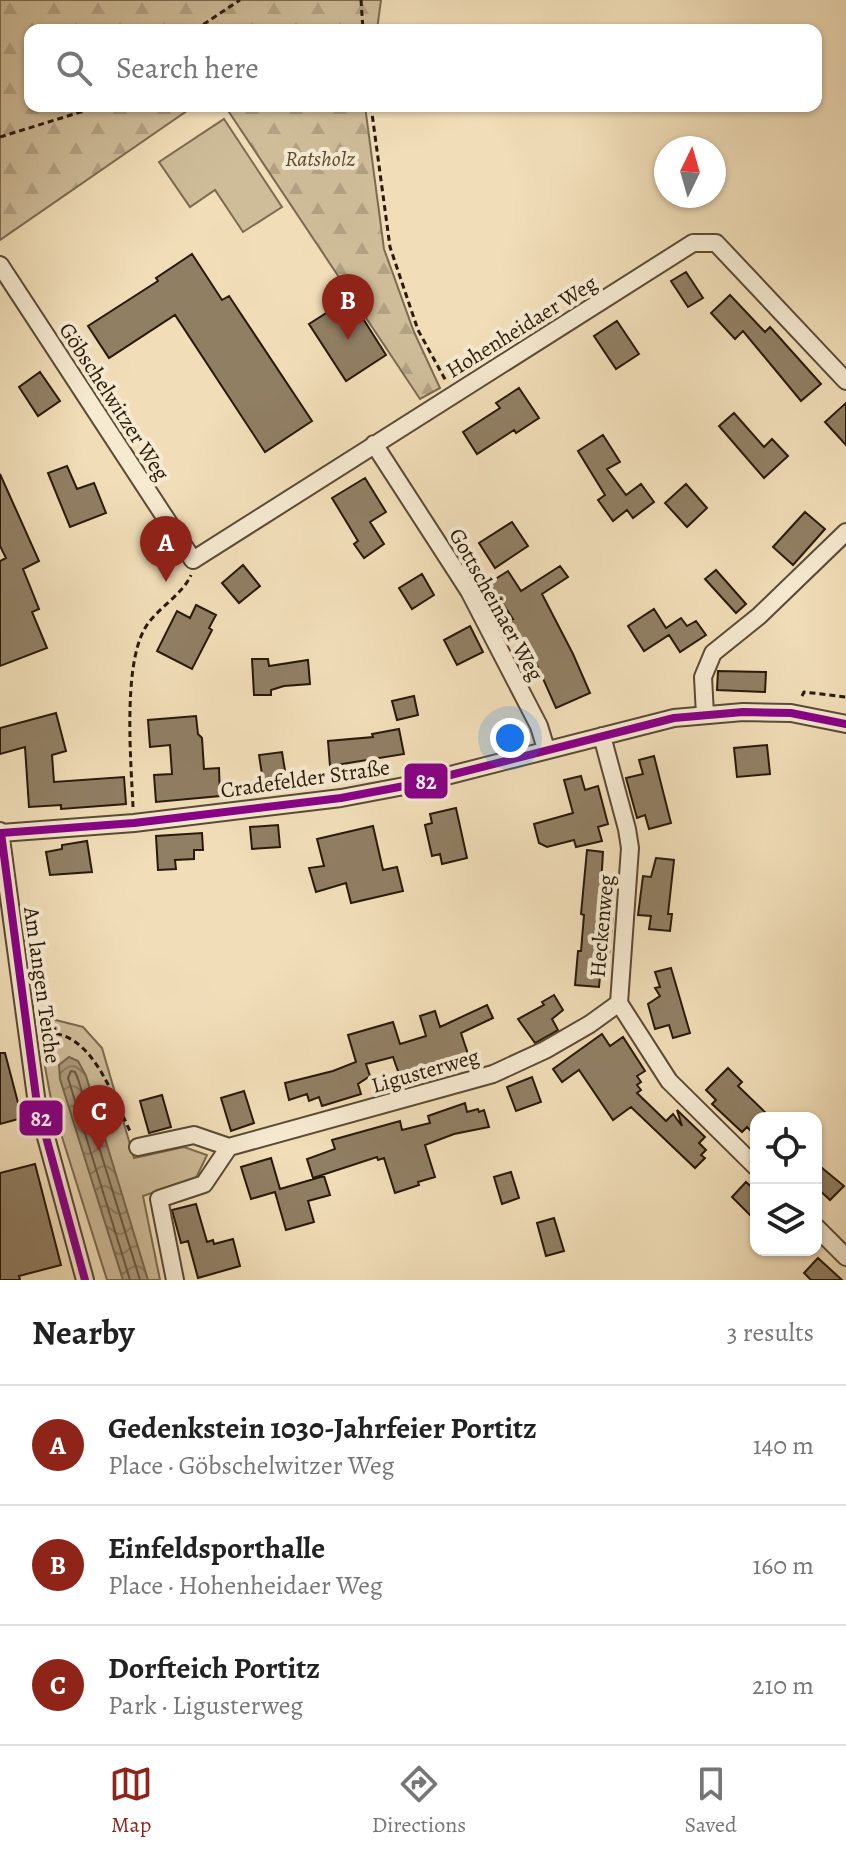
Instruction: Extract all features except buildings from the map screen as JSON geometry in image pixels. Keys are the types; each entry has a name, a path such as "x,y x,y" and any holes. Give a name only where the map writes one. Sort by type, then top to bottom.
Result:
{"street":[{"name":"Hohenheidaer Weg","path":"193,560 693,243 716,243 846,381"},
{"name":"Göbschelwitzer Weg","path":"0,265 193,560"},
{"name":"Gottscheinaer Weg","path":"374,444 469,591 539,726 546,749"},
{"path":"705,715 703,677 713,653 759,616 846,532"},
{"name":"Cradefelder Straße","path":"0,832 134,823 341,798 415,784 674,718 743,712 791,713 846,724"},
{"name":"Heckenweg","path":"602,736 630,848 619,1003 669,1081 750,1161"},
{"name":"Am langen Teiche","path":"0,832 37,1104 85,1280"},
{"name":"Ligusterweg","path":"229,1147 493,1074 545,1050 619,1003"},
{"path":"138,1147 194,1135 229,1147 204,1184 159,1199 175,1280"},
{"path":"822,1233 846,1257"}],"path":[{"path":"204,24 240,0"},
{"path":"361,0 363,24"},
{"path":"0,137 81,112"},
{"path":"372,112 390,247 418,330 453,394"},
{"path":"134,823 131,757 135,652 145,629 191,578 193,560"},
{"path":"791,713 804,692 846,697"},
{"path":"28,1034 54,1033 74,1039 92,1055 138,1147"}],"green space":[{"path":"0,0 381,0 378,24 24,24 24,112 185,112 0,240"},
{"name":"Ratsholz","path":"229,112 366,112 384,249 414,332 440,388 420,399"},
{"path":"224,119 282,207 243,232 215,190 190,207 159,162"},
{"path":"44,1017 83,1027 102,1048 134,1158 184,1147 207,1155 196,1178 143,1196 160,1280 107,1280 52,1105 41,1045"}],"water":[{"path":"69,1057 78,1061 86,1076 148,1280 123,1280 60,1079 59,1065"}],"transit line":[{"name":"82","path":"1,833 134,823 341,798 415,784 674,718 743,712 791,713 846,724"},
{"name":"82","path":"1,833 37,1104 85,1280"}],"place":[{"name":"Einfeldsporthalle","path":"348,340"},
{"name":"Gedenkstein 1030-Jahrfeier Portitz","path":"166,582"},
{"name":"Dorfteich Portitz","path":"99,1151"}]}
